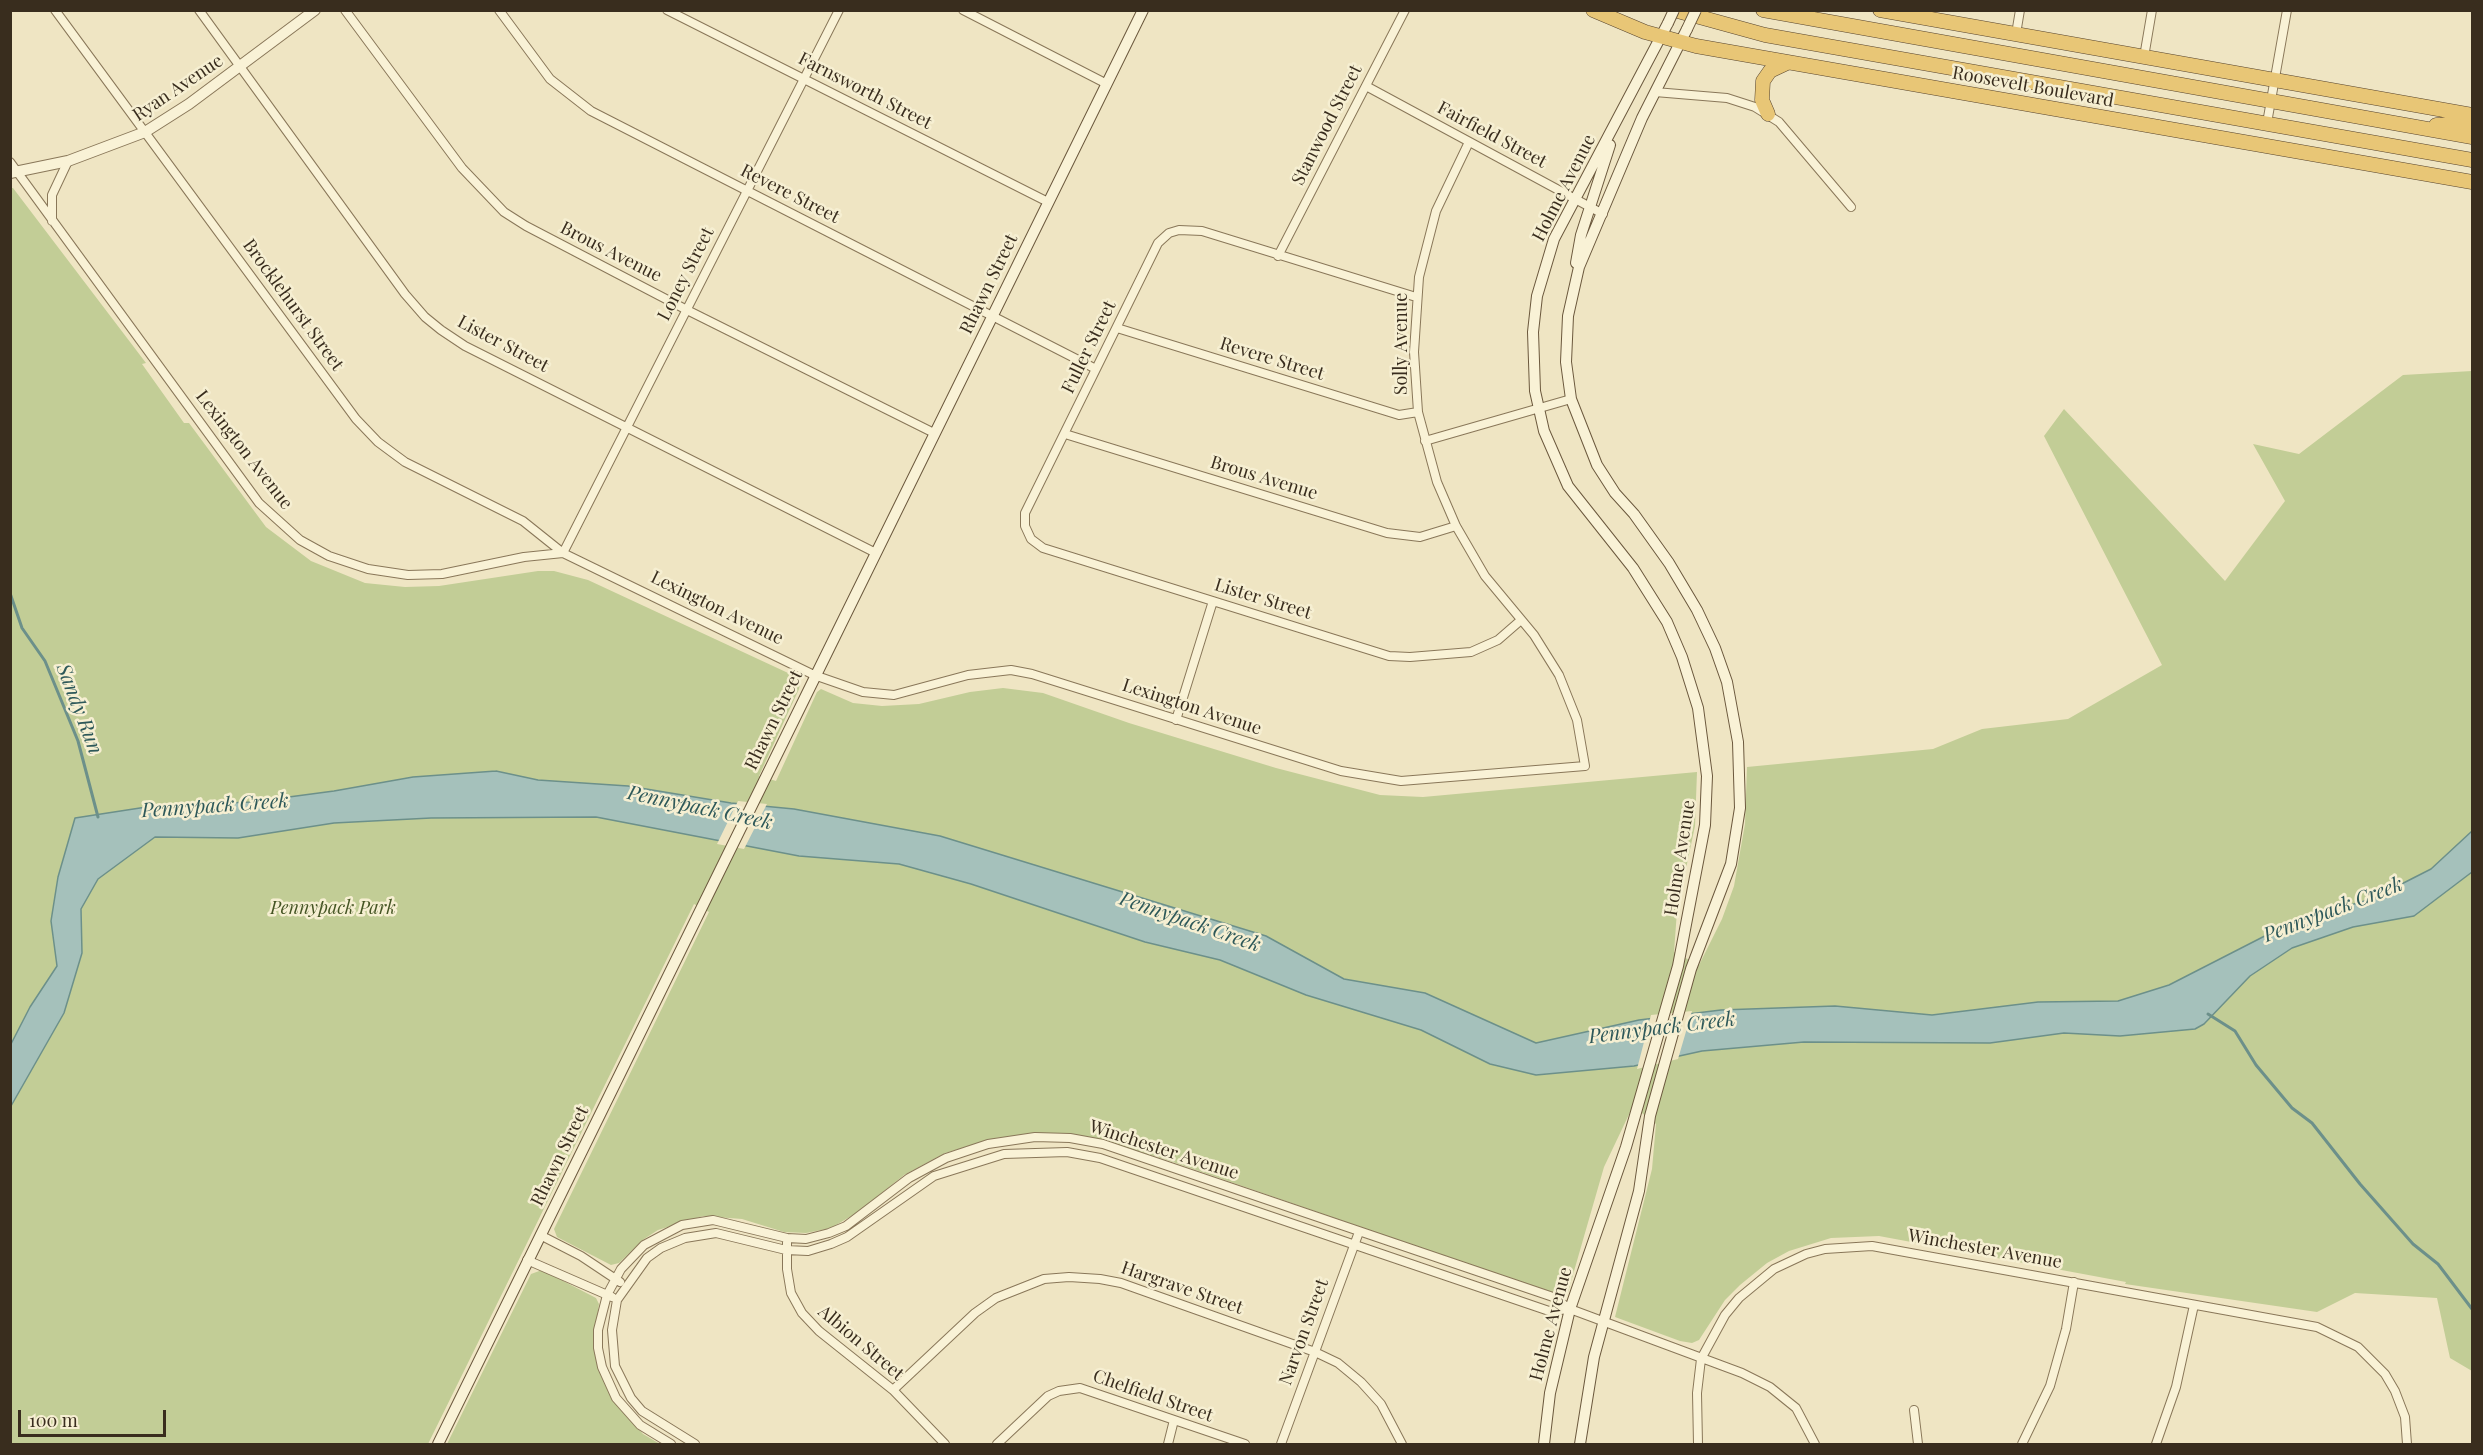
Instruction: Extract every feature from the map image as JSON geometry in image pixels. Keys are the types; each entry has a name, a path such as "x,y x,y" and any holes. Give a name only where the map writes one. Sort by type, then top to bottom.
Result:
{"highway":[{"name":"Roosevelt Boulevard","path":"1593,10 1661,37 1680,42 2472,182"},
{"name":"Roosevelt Boulevard","path":"1763,10 2472,137"},
{"path":"1880,10 2472,115"},
{"name":"Roosevelt Boulevard","path":"1672,15 1765,35 2472,160"},
{"path":"1768,114 1762,100 1762,81 1770,71 1790,62"},
{"path":"2412,126 2472,123"}],"main road":[{"name":"Ryan Avenue","path":"14,173 68,161 146,132 315,10"},
{"name":"Rhawn Street","path":"438,1444 814,675 1143,10"},
{"name":"Holme Avenue","path":"1580,1444 1586,1392 1639,1191 1655,1097 1691,969 1702,938 1718,905 1731,864 1740,808 1738,742 1727,682 1707,629 1686,591 1651,537 1615,494 1597,465 1571,399 1566,362 1574,284 1586,248 1603,214 1630,144 1696,10"},
{"name":"Holme Avenue","path":"1544,1444 1550,1393 1569,1310 1641,1096 1678,966 1705,825 1707,776 1698,708 1682,657 1667,622 1633,568 1568,486 1544,431 1538,409 1533,368 1538,296 1554,239 1672,15"},
{"path":"1574,284 1581,235 1617,122"}],"street":[{"name":"Brocklehurst Street","path":"55,10 356,419 378,442 405,462 523,521 563,553"},
{"name":"Lister Street","path":"199,10 425,317 465,346 628,426 876,553"},
{"name":"Brous Avenue","path":"345,10 462,168 492,201 526,226 687,310 934,433"},
{"name":"Revere Street","path":"499,10 545,73 591,111 1096,369"},
{"name":"Farnsworth Street","path":"667,10 1048,202"},
{"name":"Loney Street","path":"563,553 839,10"},
{"path":"963,10 1107,84"},
{"name":"Stanwood Street","path":"1278,256 1404,10"},
{"path":"2016,34 2020,10"},
{"path":"2145,57 2152,10"},
{"path":"2267,123 2287,10"},
{"name":"Fairfield Street","path":"1366,86 1603,214"},
{"path":"1655,92 1727,98 1741,101 1768,114 1788,132 1851,207"},
{"name":"Solly Avenue","path":"1469,142 1436,211 1427,237 1416,297 1414,352 1418,412 1437,482 1456,526 1485,576 1548,656 1569,697 1577,720 1585,766"},
{"path":"52,221 52,195 68,161"},
{"name":"Lexington Avenue","path":"10,162 14,173 52,221 259,503 300,540 329,556 368,569 408,575 442,574 524,557 563,553 814,675 863,692 894,695 968,675 1011,670 1032,674 1341,771 1377,779 1423,781 1585,766"},
{"name":"Fuller Street","path":"1031,502 1158,243 1179,230 1195,230 1278,256"},
{"path":"1278,256 1416,297"},
{"name":"Revere Street","path":"1117,328 1399,415 1418,412"},
{"path":"1425,441 1571,399"},
{"name":"Brous Avenue","path":"1065,434 1387,533 1420,537 1456,526"},
{"name":"Lister Street","path":"1031,502 1025,513 1025,526 1031,539 1043,548 1389,656 1410,657 1471,652 1498,640 1521,620"},
{"path":"1176,720 1213,601"},
{"name":"Winchester Avenue","path":"671,1444 640,1425 616,1398 605,1374 598,1330 607,1295 621,1269 644,1245 682,1225 713,1221 787,1238 806,1239 846,1226 909,1178 946,1158 1002,1141 1035,1137 1070,1138 1103,1144 1553,1297 1569,1310"},
{"name":"Winchester Avenue","path":"695,1444 642,1411 621,1380 612,1347 617,1300 625,1285 647,1258 661,1248 700,1234 731,1236 786,1250 808,1251 848,1238 911,1190 951,1169 1004,1154 1067,1152 1100,1158 1549,1311 1569,1310 1604,1321 1701,1359 1725,1315 1756,1282 1789,1262 1825,1249 1872,1246 2317,1327 2337,1334 2376,1362 2395,1391 2405,1417 2407,1444"},
{"path":"946,1158 951,1169"},
{"path":"1157,1177 1161,1164"},
{"name":"Narvon Street","path":"1281,1444 1359,1232"},
{"path":"540,1235 580,1256 625,1285"},
{"name":"Albion Street","path":"787,1238 786,1250 791,1293 802,1313 819,1331 893,1390 945,1444"},
{"path":"527,1260 617,1300"},
{"name":"Hargrave Street","path":"893,1390 975,1313 996,1299 1044,1279 1069,1277 1121,1283 1315,1352 1338,1363 1361,1382 1381,1404 1402,1444"},
{"path":"2022,1444 2050,1386 2066,1329 2074,1282"},
{"path":"2156,1444 2176,1387 2194,1305"},
{"path":"1698,1444 1696,1393 1701,1359 1742,1373 1784,1396 1805,1421 1815,1444"},
{"name":"Chelfield Street","path":"997,1444 1048,1396 1071,1389 1090,1391 1245,1444"},
{"path":"1914,1410 1918,1444"},
{"path":"1168,1444 1174,1420"}],"green space":[{"name":"Pennypack Park","path":"10,188 13,188 146,363 142,364 184,423 189,423 266,527 311,561 365,583 405,587 439,586 538,571 554,571 588,580 801,679 799,689 759,776 776,781 817,692 821,689 853,703 882,706 919,704 970,692 1003,688 1043,693 1129,723 1276,768 1380,795 1423,797 1697,772 1695,826 1677,911 1674,952 1699,965 1722,919 1734,886 1745,824 1747,767 1933,749 1982,729 2068,719 2162,665 2044,436 2064,409 2225,581 2285,501 2253,444 2299,454 2403,375 2472,371 2472,1371 2450,1358 2437,1298 2355,1293 2317,1312 2125,1284 2126,1282 1879,1236 1831,1238 1789,1251 1767,1263 1740,1285 1725,1300 1699,1340 1692,1343 1680,1341 1615,1317 1652,1169 1656,1124 1633,1106 1604,1167 1568,1292 1563,1297 1167,1160 1091,1137 1045,1133 996,1138 945,1153 904,1175 858,1212 831,1228 806,1233 784,1232 742,1219 703,1216 658,1230 644,1239 619,1263 611,1265 557,1237 554,1229 709,912 694,904 428,1444 11,1444"},
{"path":"542,1270 596,1298 599,1304 594,1338 598,1366 612,1399 643,1434 660,1444 447,1444 531,1274"}],"water":[{"name":"Pennypack Creek","path":"496,771 538,780 628,786 731,803 794,809 940,836 1266,936 1344,979 1425,993 1536,1043 1639,1020 1721,1010 1835,1006 1932,1015 2038,1002 2118,1001 2169,985 2296,920 2372,899 2431,869 2472,831 2472,872 2414,916 2353,927 2292,948 2250,976 2204,1024 2195,1029 2120,1036 2064,1033 1990,1043 1804,1042 1702,1051 1634,1066 1536,1075 1490,1064 1421,1030 1306,995 1220,960 1145,942 971,884 899,864 799,856 596,817 431,818 334,823 238,838 155,837 98,879 81,909 82,953 64,1013 11,1106 11,1044 30,1007 57,966 51,921 58,877 75,818 153,806 251,802 413,777"}],"pier":[{"path":"738,801 767,804 744,849 717,844"},
{"path":"1692,1011 1678,1059 1637,1069 1651,1015"}],"waterway":[{"name":"Sandy Run","path":"10,593 22,628 45,661 78,741 98,817"},
{"path":"2208,1014 2235,1031 2256,1065 2292,1108 2312,1123 2360,1184 2413,1244 2438,1264 2472,1309"}]}
